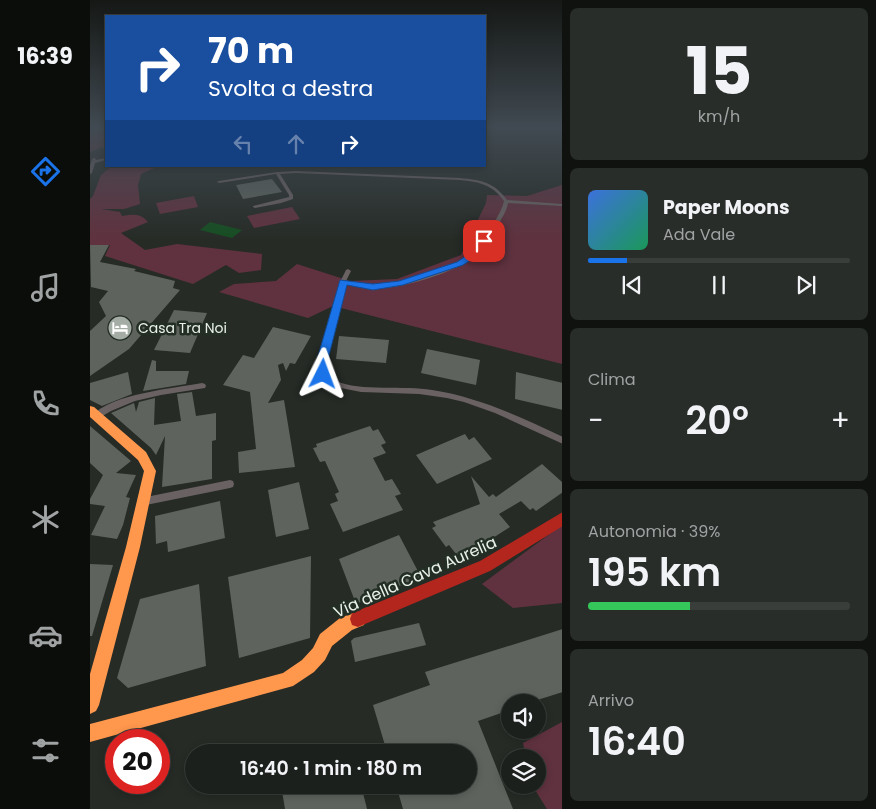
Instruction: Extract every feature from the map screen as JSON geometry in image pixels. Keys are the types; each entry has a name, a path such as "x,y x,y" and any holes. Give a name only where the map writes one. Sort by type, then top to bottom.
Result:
{"street":[{"path":"90,705 150,475 148,464 137,452 92,414"},
{"name":"Via della Cava Aurelia","path":"90,733 288,680 308,666 319,654 326,640 346,624 486,566 562,518"}],"lane":[{"path":"296,172 301,167"},
{"path":"220,182 296,172 460,179 490,185 506,201 505,208 475,254 460,264 400,284 373,287 343,282"},
{"path":"255,207 291,198 292,195 277,173"},
{"path":"501,194 526,202"},
{"path":"506,201 562,205"},
{"path":"348,271 343,282 321,363 322,371 328,380 353,388 411,390 450,396 495,410 562,441"},
{"path":"92,414 129,400 202,386"},
{"path":"144,501 230,484"}],"shaded area":[{"path":"111,167 171,167 154,168 141,174 138,185 140,204 124,209 101,209 120,212 122,216 136,215 145,219 148,222 121,233 145,250 177,244 262,254 261,270 239,273 226,265 193,284 105,256 110,245 90,245 90,199 101,175"},
{"path":"562,185 562,364 333,306 308,318 219,292 234,284 276,281 297,264 350,281 397,279 461,255 486,203 487,195 527,196"},
{"path":"194,196 198,207 160,214 156,203"},
{"path":"292,207 300,219 254,228 247,216"},
{"path":"210,222 242,230 232,238 200,230"},
{"path":"562,525 562,603 513,608 482,584"},
{"path":"562,722 562,809 547,809 538,794 546,794 546,749 524,749 523,743 530,739 546,739 546,731"}],"building":[{"path":"272,179 282,192 243,199 236,185"},
{"name":"Casa Tra Noi","path":"90,245 109,245 100,262 136,269 134,271 175,281 173,288 180,290 129,349 90,376 90,331 106,316 99,302 108,291 91,287"},
{"path":"174,310 207,313 190,353 154,350"},
{"path":"273,327 311,336 295,364 290,363 286,371 283,363 278,365 281,380 268,403 284,400 295,467 239,473 238,452 256,449 250,392 223,385 243,355 254,358"},
{"path":"339,336 389,340 386,363 336,359"},
{"path":"427,349 480,360 476,385 421,373"},
{"path":"152,360 156,361 156,371 189,371 186,384 143,391"},
{"path":"128,372 132,394 102,406 90,400 90,383"},
{"path":"516,372 562,383 562,410 515,399"},
{"path":"192,392 196,416 216,413 216,440 212,441 212,479 162,487 165,436 156,455 151,448 111,413 134,403 136,412 139,402 155,398 154,425 181,421 177,394"},
{"path":"90,426 131,461 116,473 136,475 126,497 130,498 117,539 91,535 105,506 90,504 90,499 103,475 90,463"},
{"path":"370,426 373,431 378,429 386,443 381,445 386,453 373,458 385,481 392,479 401,494 395,496 403,510 343,532 330,504 338,501 335,494 339,492 325,461 320,462 313,448 317,447 316,444"},
{"path":"465,434 469,440 474,437 492,459 437,484 416,455"},
{"path":"542,464 562,482 562,493 536,511 533,508 530,510 521,501 499,514 510,527 460,559 449,545 446,547 432,528 436,526 433,522 480,504 471,476 489,497 493,494 496,497"},
{"path":"299,482 309,529 276,537 268,490"},
{"path":"220,501 225,538 168,552 167,541 156,544 155,516"},
{"path":"399,535 421,577 356,604 339,559"},
{"path":"311,556 310,638 239,658 228,577"},
{"path":"90,564 113,565 92,636 90,636"},
{"path":"199,584 206,666 128,688 117,678 140,599"},
{"path":"419,623 426,645 355,662 351,641 354,638"},
{"path":"562,629 562,692 546,697 546,694 501,694 501,713 478,721 501,779 501,794 507,794 513,809 403,809 399,794 477,794 477,744 385,744 373,705 430,685 425,672"},
{"path":"282,794 363,794 367,809 285,809"}],"traffic: slow":[{"path":"90,410 142,456 150,471 133,547 90,705"},
{"path":"90,733 287,680 308,666 319,654 326,640 346,624 358,619"}],"traffic: jam":[{"path":"358,619 485,566 562,519"}],"place":[{"name":"Casa Tra Noi","path":"120,328"}],"route":[{"path":"323,374 321,363 343,282 373,287 400,284 460,264 475,254 484,241"}]}
